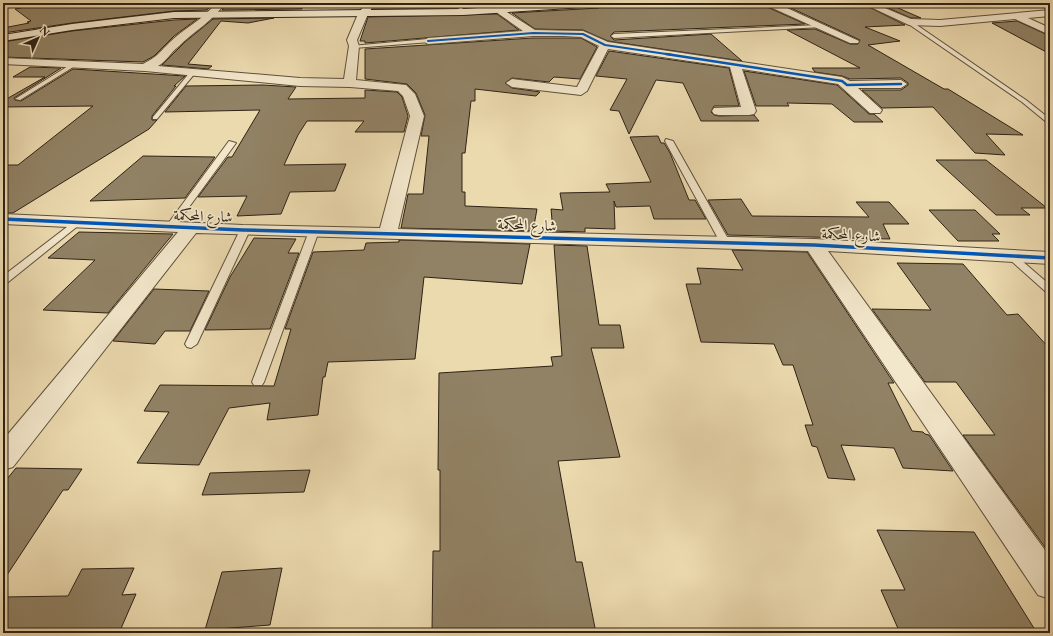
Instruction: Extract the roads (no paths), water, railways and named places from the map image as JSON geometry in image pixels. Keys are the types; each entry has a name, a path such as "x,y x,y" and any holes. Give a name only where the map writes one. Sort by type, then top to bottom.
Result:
{"street":[{"path":"145,68 162,59 173,45 214,14 221,3"},
{"path":"350,83 354,46 352,40 363,14 371,3"},
{"path":"3,38 72,27 174,15 363,14 460,7 499,10 552,4 599,3"},
{"path":"772,3 771,4 854,41"},
{"path":"866,3 909,22 940,23 1050,13"},
{"path":"499,10 533,33"},
{"path":"1016,16 1050,32"},
{"path":"428,41 533,33 583,34 605,45 842,81 875,110"},
{"path":"512,83 581,91 605,45"},
{"path":"3,61 145,68 300,82 350,83 402,88 409,94 417,116 388,234"},
{"path":"719,111 749,111 735,64"},
{"path":"847,84 901,84"},
{"name":"شارع المحكمة","path":"3,220 245,230 726,244 814,245 1050,258"},
{"path":"3,459 181,227"},
{"path":"814,245 1050,584"}],"lane":[{"path":"909,22 1024,101 1050,123"},
{"path":"614,36 820,26"},
{"path":"354,46 428,41"},
{"path":"18,99 75,64"},
{"path":"155,118 193,72"},
{"path":"668,141 726,244"},
{"path":"181,227 232,142"},
{"path":"3,281 76,223"},
{"path":"190,344 245,230"},
{"path":"258,382 314,231"},
{"path":"1011,256 1050,290"}]}
